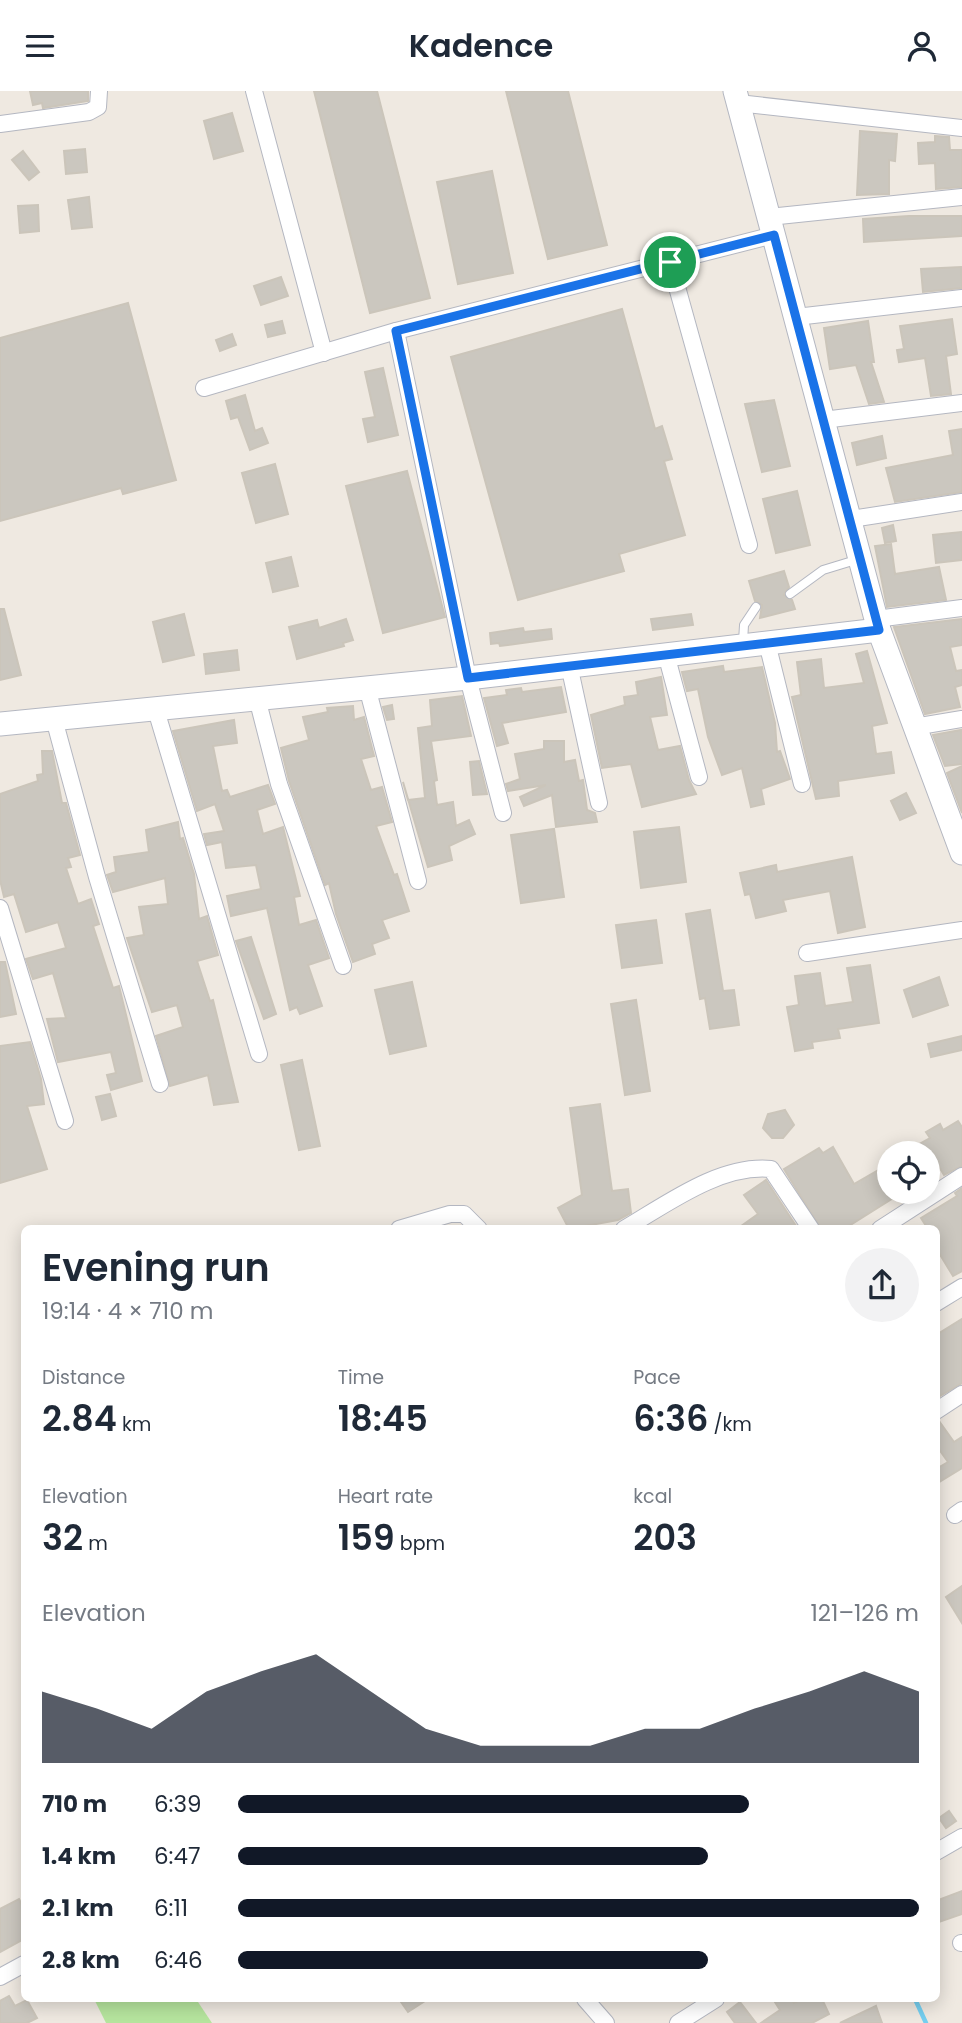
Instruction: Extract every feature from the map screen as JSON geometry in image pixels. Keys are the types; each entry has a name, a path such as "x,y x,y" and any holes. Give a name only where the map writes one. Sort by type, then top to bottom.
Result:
{"street":[{"path":"0,124 89,111 98,107 99,91"},
{"path":"254,91 324,353"},
{"path":"959,838 914,727 877,624 737,97 962,128"},
{"path":"204,388 396,331 670,262 772,226 962,197"},
{"path":"670,262 749,545"},
{"path":"796,317 962,298"},
{"path":"396,331 468,678 503,813"},
{"path":"823,420 962,403"},
{"path":"851,519 962,502"},
{"path":"0,724 468,678 767,643 962,608"},
{"path":"767,643 802,784"},
{"path":"666,654 699,777"},
{"path":"569,665 599,803"},
{"path":"367,687 418,881"},
{"path":"257,698 279,784 342,966"},
{"path":"156,710 259,1053"},
{"path":"54,719 97,877 160,1084"},
{"path":"914,727 962,719"},
{"path":"0,908 65,1121"},
{"path":"807,953 962,930"},
{"path":"631,1225 696,1188 755,1168 771,1169 808,1225"},
{"path":"886,1225 962,1176"},
{"path":"413,1225 450,1214 464,1214 475,1225"},
{"path":"940,1301 962,1287"},
{"path":"940,1408 962,1394"},
{"path":"940,1849 962,1837"},
{"path":"0,1977 21,1966"},
{"path":"588,2002 606,2023"},
{"path":"678,2023 711,2002"}],"lane":[{"path":"790,594 823,570 860,558"},
{"path":"743,645 744,625 756,607"}],"green space":[{"path":"96,2002 198,2002 212,2023 106,2023"}],"building":[{"path":"30,91 88,91 88,101 43,108 42,103 33,105"},
{"path":"314,91 377,91 430,298 370,313"},
{"path":"506,91 568,91 607,245 548,259"},
{"path":"232,113 243,151 214,159 204,121"},
{"path":"860,131 897,134 895,161 889,160 889,194 857,195"},
{"path":"935,136 949,137 950,150 962,150 962,187 936,189 935,163 919,164 918,143 935,142"},
{"path":"85,149 87,172 66,174 64,151"},
{"path":"23,151 39,172 29,180 12,160"},
{"path":"492,171 513,273 458,284 437,182"},
{"path":"89,197 92,227 72,229 68,200"},
{"path":"38,205 39,231 20,233 18,206"},
{"path":"962,216 962,236 864,242 863,219"},
{"path":"961,267 962,288 923,292 921,269"},
{"path":"281,277 288,296 261,305 254,286"},
{"path":"128,303 176,480 123,494 121,488 0,521 0,338"},
{"path":"622,309 655,429 662,426 672,459 664,461 685,535 619,554 624,571 518,600 451,357"},
{"path":"952,319 957,354 946,356 951,394 931,396 925,358 899,362 897,350 904,349 900,326"},
{"path":"282,321 285,333 268,337 265,325"},
{"path":"868,321 874,362 871,362 884,402 869,404 856,365 830,369 824,328"},
{"path":"232,334 236,345 220,351 216,340"},
{"path":"383,368 398,435 368,442 363,419 375,417 365,372"},
{"path":"245,395 255,431 262,428 268,443 250,450 238,417 231,419 226,401"},
{"path":"774,400 790,466 762,472 745,404"},
{"path":"962,429 962,492 895,502 886,468 953,455 949,431"},
{"path":"882,436 886,458 857,465 852,443"},
{"path":"275,464 288,514 256,523 242,473"},
{"path":"407,471 445,617 383,633 346,486"},
{"path":"797,491 810,545 776,553 763,499"},
{"path":"893,525 896,541 885,543 882,528"},
{"path":"961,532 962,560 936,563 933,535"},
{"path":"891,544 895,574 939,567 946,600 887,607 875,546"},
{"path":"291,557 298,586 273,592 266,563"},
{"path":"784,571 789,587 784,595 792,600 795,609 760,618 762,605 755,601 749,581"},
{"path":"0,609 4,609 21,675 0,680"},
{"path":"184,614 194,655 163,662 153,622"},
{"path":"691,614 693,625 653,630 651,619"},
{"path":"346,619 353,640 343,643 344,646 297,659 289,627 317,620 319,628"},
{"path":"962,619 962,645 950,647 956,671 962,670 962,685 955,687 960,707 925,714 894,627"},
{"path":"523,628 524,632 551,629 552,639 500,646 499,643 491,644 490,633"},
{"path":"237,650 239,670 206,674 204,654"},
{"path":"867,651 887,723 872,726 876,754 891,752 894,773 838,781 839,796 816,799 792,697 801,695 797,662 821,659 824,688 864,683 856,654"},
{"path":"723,666 724,672 762,667 775,723 777,752 780,751 790,779 761,789 764,804 751,807 742,768 722,775 708,737 698,689 687,691 682,672"},
{"path":"661,677 667,715 650,717 658,750 680,746 689,780 696,794 642,807 631,764 602,768 591,715 625,705 624,697 638,695 636,682"},
{"path":"561,687 566,712 502,723 508,743 497,746 484,698 507,695 506,690 521,688 522,692"},
{"path":"462,696 471,736 431,741 437,780 434,781 437,805 453,802 456,826 469,820 475,834 449,846 452,860 428,867 408,800 425,798 418,728 432,726 430,700"},
{"path":"392,705 394,719 387,720 383,707"},
{"path":"353,706 354,720 364,717 374,756 361,759 371,790 382,787 392,822 376,826 394,875 397,874 409,911 382,920 389,938 372,944 375,954 353,962 336,914 329,883 325,885 289,781 281,748 309,740 303,717 328,712 327,708"},
{"path":"234,720 237,743 213,746 222,791 227,790 230,797 268,785 275,804 257,810 263,834 283,827 300,896 294,897 299,925 316,920 329,958 308,965 322,1006 300,1014 297,1007 290,1010 267,908 231,916 227,896 261,889 256,865 226,868 222,842 207,845 204,834 224,831 215,804 197,811 173,731"},
{"path":"961,730 962,764 945,766 933,735"},
{"path":"544,741 564,741 564,762 575,760 579,781 583,780 587,810 595,813 597,822 556,827 552,795 524,806 520,797 546,785 508,791 506,784 520,779 515,754 544,749"},
{"path":"42,751 52,751 62,803 66,803 80,855 68,858 71,867 66,868 78,904 91,899 99,924 93,926 113,988 119,986 142,1081 111,1090 107,1075 116,1073 111,1052 58,1062 47,1019 66,1018 53,973 33,979 26,959 66,948 58,922 26,932 14,894 4,897 0,880 0,794 38,781 37,775 43,774"},
{"path":"479,761 487,794 473,795 470,762"},
{"path":"962,766 962,813 947,773"},
{"path":"906,793 916,813 900,820 891,801"},
{"path":"178,822 180,839 183,838 194,874 199,919 207,916 218,955 197,961 210,1001 213,1000 238,1102 214,1105 208,1075 170,1086 156,1036 183,1027 177,1005 152,1012 127,938 144,935 139,907 168,904 165,878 113,892 107,875 116,872 114,857 149,852 146,830"},
{"path":"679,827 686,882 641,888 634,832"},
{"path":"554,829 564,897 521,903 511,835"},
{"path":"852,857 865,927 838,933 830,891 783,900 786,911 756,918 750,894 745,895 740,873 776,865 777,872"},
{"path":"710,910 723,991 734,990 739,1025 710,1029 705,998 700,999 686,914"},
{"path":"656,920 662,963 622,968 616,925"},
{"path":"251,937 276,1014 264,1019 236,941"},
{"path":"0,962 5,962 16,1014 0,1017"},
{"path":"870,965 879,1023 838,1029 840,1038 812,1042 813,1048 795,1051 787,1007 799,1005 795,976 820,973 825,1006 853,1002 847,968"},
{"path":"939,977 948,1005 913,1017 904,990"},
{"path":"412,982 426,1046 390,1054 375,990"},
{"path":"636,1000 650,1091 625,1095 611,1004"},
{"path":"962,1036 962,1050 931,1057 928,1044"},
{"path":"30,1042 41,1079 44,1104 27,1106 47,1169 0,1183 0,1046"},
{"path":"302,1060 320,1146 299,1150 281,1065"},
{"path":"110,1094 116,1116 102,1120 96,1097"},
{"path":"600,1104 612,1191 628,1189 631,1213 618,1220 591,1225 567,1225 558,1208 582,1195 570,1108"},
{"path":"785,1110 794,1125 783,1138 772,1138 763,1128 768,1114"},
{"path":"958,1121 962,1127 962,1166 944,1175 940,1168 940,1141 925,1141 930,1138 926,1132 940,1124 943,1130"},
{"path":"833,1147 854,1184 877,1171 877,1204 884,1204 850,1225 819,1225 784,1169 819,1148 823,1153"},
{"path":"766,1180 795,1225 743,1225 758,1214 744,1195"},
{"path":"962,1188 962,1271 953,1276 940,1255 940,1225 925,1225 921,1218 957,1196 955,1193"},
{"path":"962,1319 962,1383 940,1396 940,1333"},
{"path":"940,1422 954,1442 962,1437 962,1468 940,1482 940,1467 948,1462 940,1451"},
{"path":"962,1586 962,1623 946,1597"},
{"path":"949,1811 956,1821 946,1828 940,1817"},
{"path":"962,1891 962,1914 940,1922 940,1899"},
{"path":"19,1899 21,1903 21,1941 0,1952 0,1909"},
{"path":"9,1996 15,2006 28,2002 37,2018 27,2023 0,2023 0,2001"},
{"path":"401,2002 423,2002 408,2012"},
{"path":"740,2002 756,2023 735,2023 727,2012"},
{"path":"775,2002 823,2002 829,2014 812,2023 761,2023 780,2010"},
{"path":"876,2006 882,2023 840,2023"}],"waterway":[{"path":"916,2002 926,2023"}],"route":[{"path":"774,235 879,630 468,678 396,331 670,262 774,235"}]}
